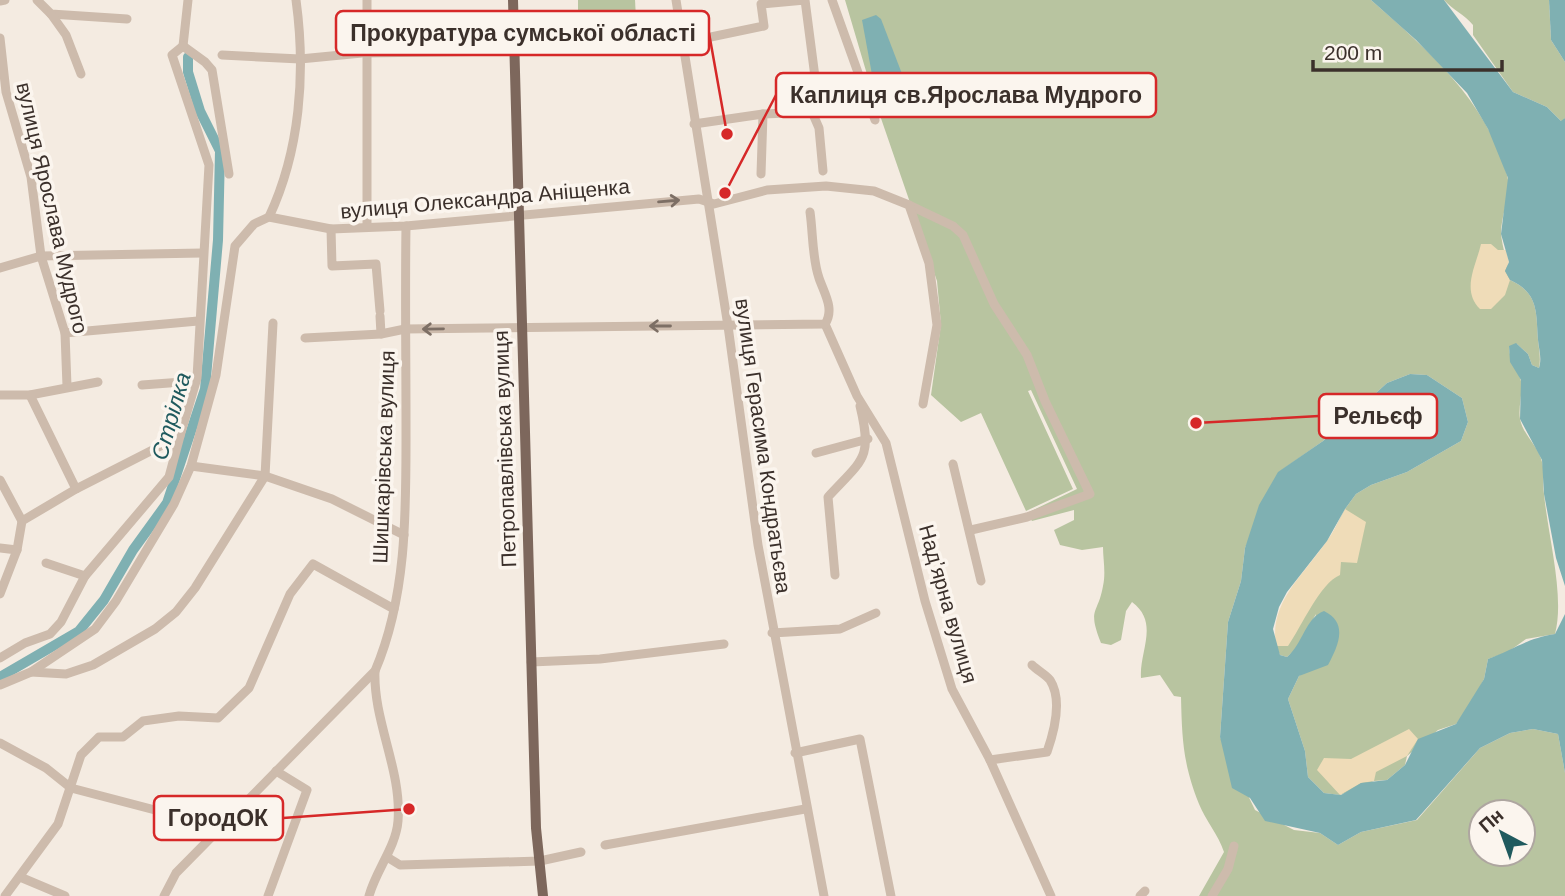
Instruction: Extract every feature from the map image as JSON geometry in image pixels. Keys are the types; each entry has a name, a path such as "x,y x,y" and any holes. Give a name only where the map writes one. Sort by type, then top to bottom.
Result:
{"main road":[{"name":"Петропавлівська вулиця","path":"513,0 531,662 543,896"}],"street":[{"path":"37,0 66,35 81,74"},
{"path":"0,658 25,643 50,634 61,622 85,576 169,477 196,381 202,253 209,202 209,165 172,55 183,46 188,0"},
{"path":"0,685 31,672 95,629 149,548 174,504 191,466 216,375 235,246 254,224 269,217 295,148 300,59 296,0"},
{"path":"367,0 367,227"},
{"name":"вулиця Герасима Кондратьєва","path":"676,0 694,124 729,326 772,633 824,896"},
{"path":"222,55 300,59 368,53 514,51 682,43 764,26 760,2 805,0 815,77 812,112 819,128 823,171"},
{"path":"832,0 875,120"},
{"path":"51,14 127,19"},
{"name":"вулиця Ярослава Мудрого","path":"0,38 3,95 31,177 41,256 65,332 67,386"},
{"path":"183,46 200,56 212,71 229,174"},
{"path":"694,124 763,114 812,112"},
{"path":"761,174 763,114"},
{"name":"вулиця Олександра Аніщенка","path":"269,217 331,229 406,226 699,199 714,204 767,190 826,186 874,191 909,205 953,226 963,235 994,304 1027,355 1090,494 1027,517 971,530"},
{"path":"909,205 929,263 937,325 923,404"},
{"path":"305,338 381,334 405,329 825,324 829,318 827,296 818,277 810,212"},
{"name":"Шишкарівська вулиця","path":"164,896 176,873 374,671 394,609 404,535 406,226"},
{"path":"331,229 332,266 376,264 381,334"},
{"path":"0,268 41,256 202,253"},
{"path":"65,332 198,321"},
{"path":"31,672 66,674 93,665 136,642 176,612 195,588 265,476 273,323"},
{"name":"Надʼярна вулиця","path":"825,324 857,396 886,443 925,601 952,689 990,760 1051,896"},
{"path":"142,385 196,381"},
{"path":"0,395 30,396 67,386 98,382"},
{"path":"30,396 76,489"},
{"name":"Надʼярна вулиця","path":"857,396 868,439"},
{"path":"22,521 76,489 180,436"},
{"path":"816,453 868,439"},
{"path":"835,575 828,497 860,464 868,439"},
{"path":"953,464 971,530 981,581"},
{"path":"191,466 265,476 332,499 404,535"},
{"path":"0,480 22,521 16,550 0,594"},
{"path":"0,548 16,550"},
{"path":"46,563 85,576"},
{"path":"5,896 58,824 81,755 99,737 123,737 143,721 179,716 218,718 249,688 290,594 313,564 394,609"},
{"path":"772,633 840,629 876,613"},
{"path":"531,662 600,659 724,644"},
{"path":"990,760 1047,752 1056,727 1055,696 1050,680 1032,665"},
{"path":"369,896 375,875 387,857 398,822 397,789 374,671"},
{"path":"357,689 366,687 377,695"},
{"path":"795,753 860,739 891,896"},
{"path":"0,743 46,768 71,788 220,827"},
{"path":"268,896 307,790 276,771"},
{"path":"605,845 805,809"},
{"path":"1213,896 1228,869 1234,846"},
{"path":"387,857 400,865 540,861 581,852"},
{"path":"20,877 65,896"}],"green space":[{"path":"578,0 635,0 636,18 578,24"},
{"path":"845,0 1371,0 1434,58 1470,100 1497,148 1508,182 1501,233 1510,280 1526,291 1536,313 1539,368 1532,365 1528,354 1517,344 1509,347 1521,381 1520,419 1538,451 1543,466 1543,490 1557,585 1558,619 1555,634 1526,639 1508,652 1488,659 1484,679 1469,708 1456,724 1438,730 1407,756 1405,765 1387,780 1374,781 1340,795 1324,793 1308,777 1305,751 1288,699 1299,676 1305,672 1316,614 1295,650 1287,657 1280,655 1276,646 1345,509 1356,494 1371,485 1407,472 1461,441 1468,422 1462,398 1427,375 1410,374 1387,383 1323,441 1279,472 1245,548 1241,581 1228,622 1220,737 1255,810 1294,830 1320,833 1338,845 1361,832 1417,820 1480,748 1510,733 1533,729 1558,734 1565,773 1565,896 1199,896 1224,852 1199,804 1190,776 1183,739 1181,697 1174,696 1160,675 1141,678 1147,628 1140,610 1132,602 1126,611 1121,640 1111,645 1101,643 1094,617 1104,581 1103,547 1082,550 1060,545 1054,530 1074,520 1074,510 1032,521 1027,513 1077,489 1031,390 1028,391 1073,489 1026,511 981,413 961,422 931,395 941,324 937,281 874,98"},
{"path":"1444,0 1549,0 1551,40 1565,62 1565,118 1562,122 1547,107 1513,92 1473,35 1473,25"}],"sand":[{"path":"1481,244 1491,244 1498,250 1506,250 1509,262 1505,271 1510,280 1505,295 1491,309 1480,309 1471,294 1472,278"},
{"path":"1345,509 1366,522 1357,563 1341,562 1340,575 1318,596 1288,646 1276,646 1275,630 1283,603 1298,578 1329,538"},
{"path":"1409,729 1418,739 1407,756 1376,772 1374,781 1361,783 1340,795 1317,770 1324,758 1351,759"}],"water":[{"path":"1371,0 1444,0 1513,92 1547,107 1561,121 1565,118 1565,586 1556,558 1544,494 1542,460 1520,419 1521,380 1510,362 1509,346 1516,343 1528,354 1532,365 1539,368 1540,357 1534,305 1526,291 1510,280 1505,271 1509,262 1501,234 1508,178 1488,129 1467,93 1416,40"},
{"path":"1549,0 1565,0 1565,62 1551,40"},
{"path":"876,15 881,19 912,100 910,107 900,113 886,110 875,91 862,20"},
{"path":"1410,374 1427,375 1462,398 1468,422 1461,441 1407,472 1371,485 1356,494 1327,541 1287,592 1279,607 1273,629 1280,655 1287,657 1318,614 1324,611 1332,616 1339,628 1338,643 1328,665 1299,676 1288,699 1305,751 1308,777 1324,793 1341,795 1361,783 1387,780 1405,765 1418,739 1456,724 1484,679 1488,659 1528,641 1555,634 1565,614 1565,773 1558,734 1533,729 1510,733 1480,748 1416,820 1361,832 1338,845 1320,833 1265,821 1250,798 1232,788 1220,737 1228,622 1241,581 1245,548 1259,505 1278,472 1323,441 1387,383"}],"waterway":[{"name":"Стрілка","path":"0,677 79,631 104,600 133,550 167,503 205,389 218,240 220,151 200,111 188,72 188,57"}],"place":[{"name":"Прокуратура сумської області","path":"727,134"},
{"name":"Каплиця св.Ярослава Мудрого","path":"725,193"},
{"name":"Рельєф","path":"1196,423"},
{"name":"ГородОК","path":"409,809"}]}
